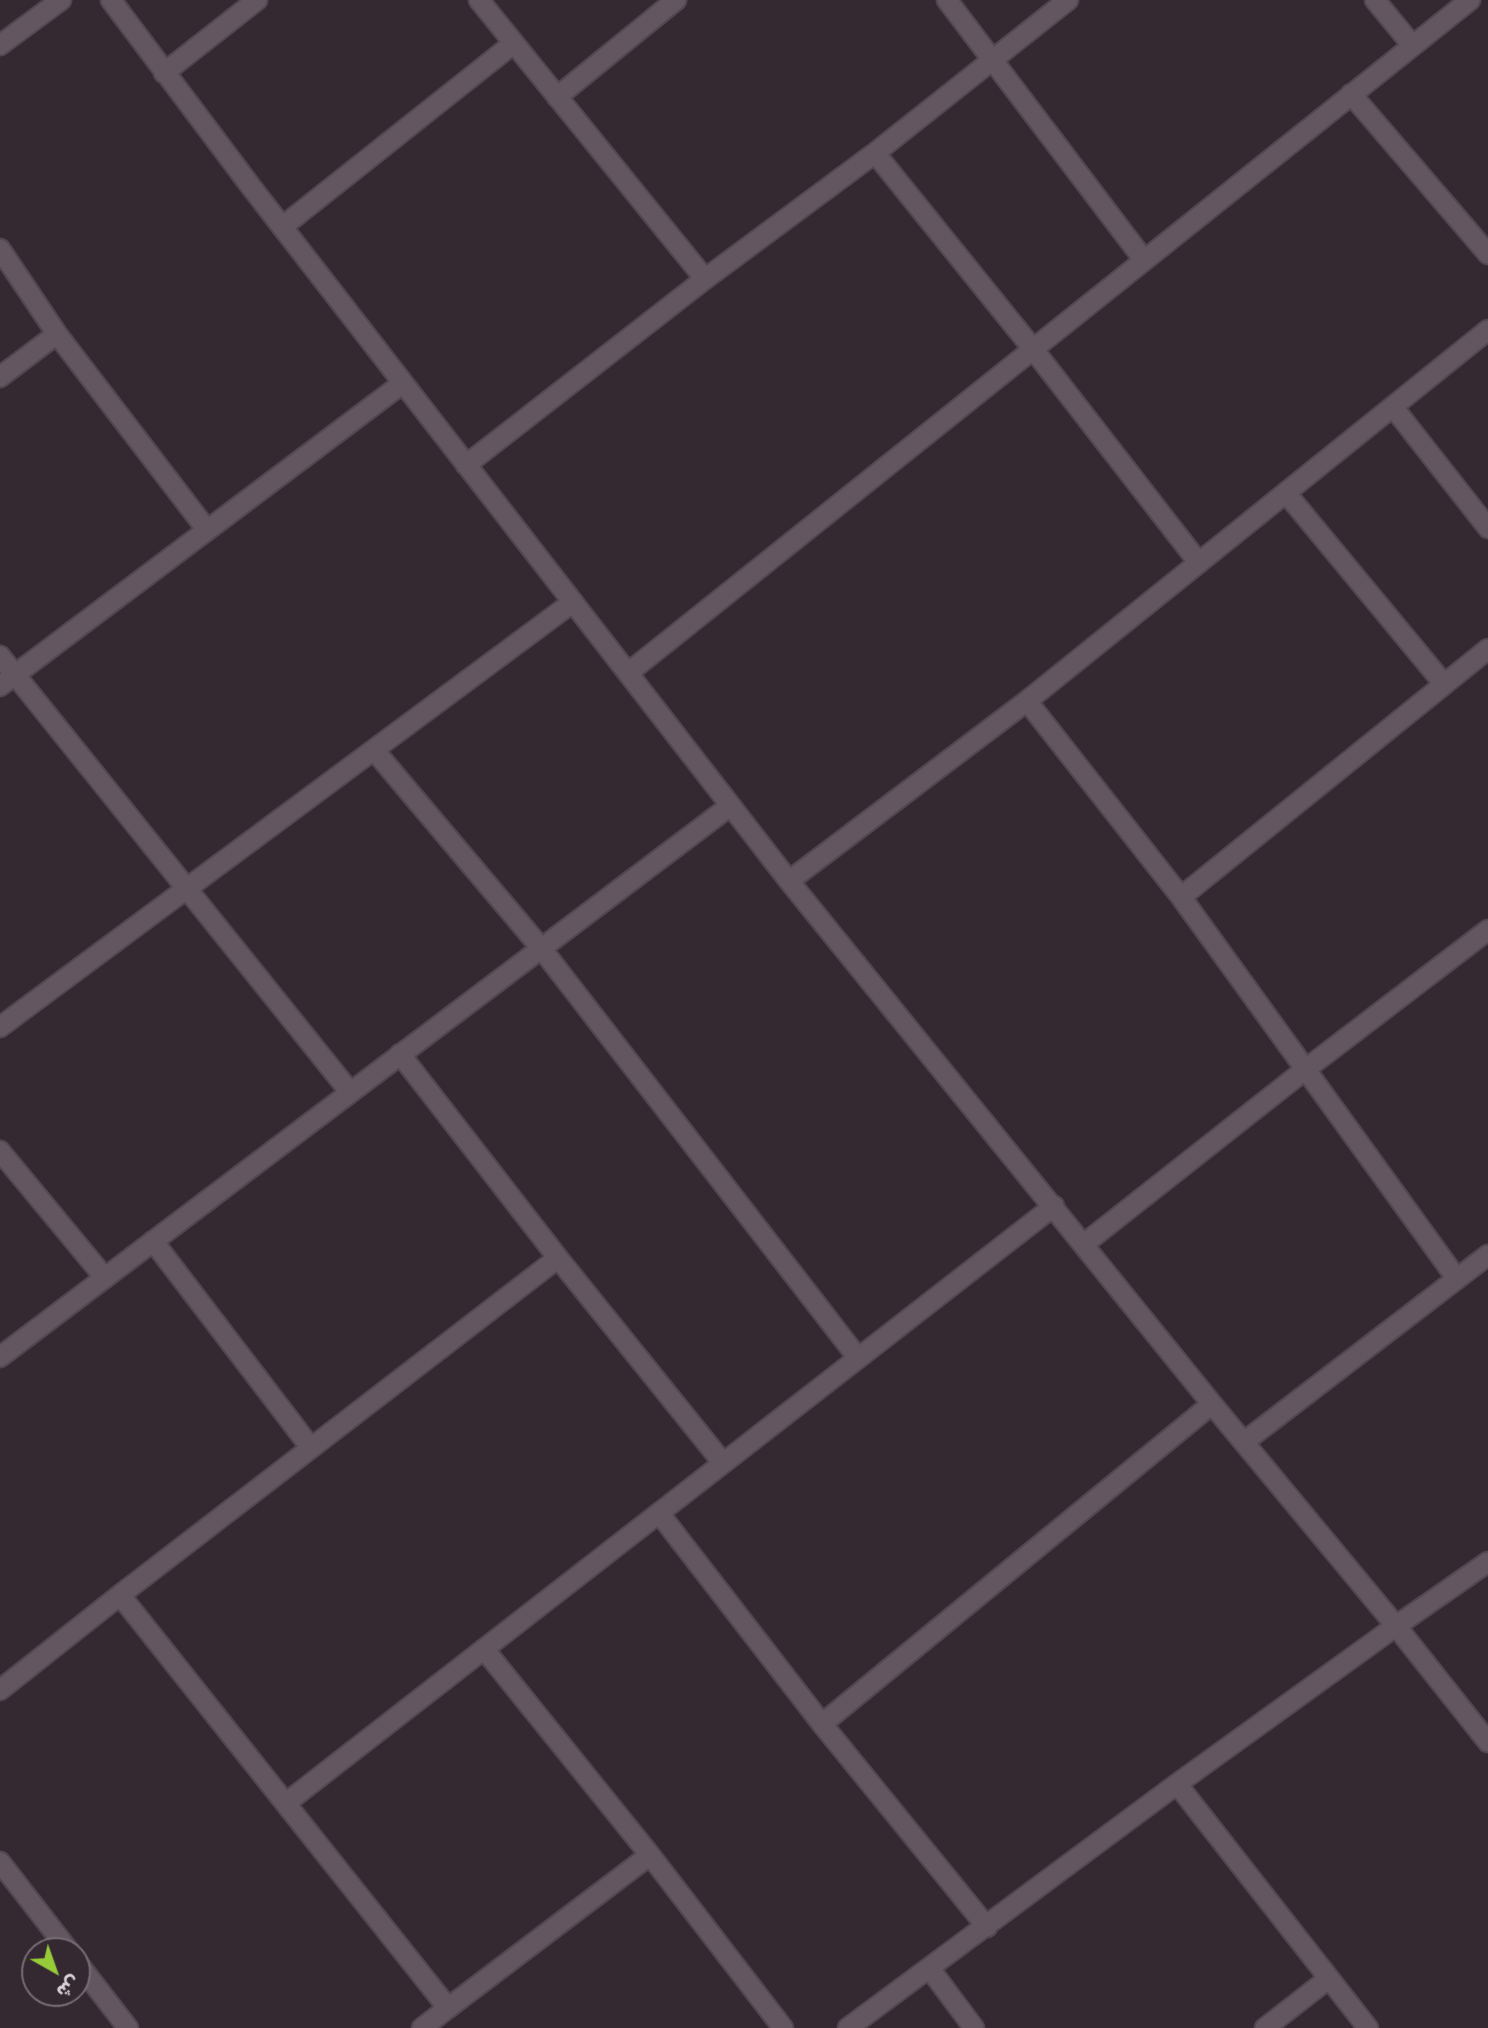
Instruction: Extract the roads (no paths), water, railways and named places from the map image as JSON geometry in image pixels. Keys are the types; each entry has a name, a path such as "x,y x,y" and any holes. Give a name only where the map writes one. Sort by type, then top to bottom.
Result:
{"street":[{"path":"0,46 61,0"},
{"path":"111,0 282,227 789,881 1488,1742"},
{"path":"164,73 257,0"},
{"path":"480,0 705,279"},
{"path":"557,97 676,0"},
{"path":"947,0 1144,260"},
{"path":"466,465 705,279 875,153 1068,0"},
{"path":"1375,0 1412,45"},
{"path":"628,673 1470,0"},
{"path":"282,227 514,43"},
{"path":"1350,94 1488,254"},
{"path":"875,153 1033,349 1199,563"},
{"path":"0,249 57,334 207,530"},
{"path":"789,881 1027,701 1488,330"},
{"path":"0,377 57,334"},
{"path":"7,680 403,383"},
{"path":"1393,407 1488,528"},
{"path":"1286,493 1444,684"},
{"path":"0,1027 573,602"},
{"path":"1181,897 1488,649"},
{"path":"0,656 7,680 186,890 350,1092"},
{"path":"1027,701 1181,897 1457,1279"},
{"path":"374,750 541,948 858,1358"},
{"path":"0,1357 730,806"},
{"path":"1084,1244 1306,1069 1486,934"},
{"path":"400,1054 558,1258 723,1463"},
{"path":"0,1151 104,1278"},
{"path":"286,1803 1054,1206"},
{"path":"153,1241 311,1448"},
{"path":"1244,1442 1488,1255"},
{"path":"0,1690 558,1258"},
{"path":"822,1724 1212,1404"},
{"path":"659,1513 822,1724 987,1927"},
{"path":"848,2028 1177,1784 1488,1562"},
{"path":"120,1595 448,2008"},
{"path":"484,1648 650,1855 783,2028"},
{"path":"1177,1784 1368,2028"},
{"path":"422,2028 650,1855"},
{"path":"0,1863 58,1937"},
{"path":"930,1969 974,2028"},
{"path":"1265,2028 1328,1979"},
{"path":"91,1980 128,2028"}]}
